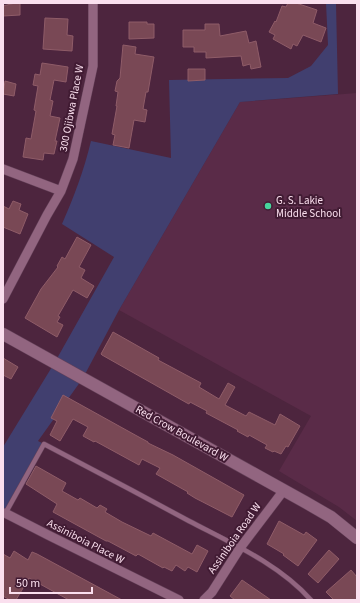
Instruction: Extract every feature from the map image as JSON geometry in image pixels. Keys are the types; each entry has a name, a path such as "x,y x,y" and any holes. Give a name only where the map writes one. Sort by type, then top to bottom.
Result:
{"street":[{"name":"300 Ojibwa Place W","path":"3,299 46,215 61,191 74,159 93,66 93,3"},
{"path":"3,169 61,191"},
{"name":"Red Crow Boulevard W","path":"3,334 331,517 357,538"},
{"name":"Assiniboia Road W","path":"204,600 212,592 240,548 284,490"},
{"name":"Assiniboia Place W","path":"4,515 48,535 178,600"}],"lane":[{"path":"4,515 44,444 240,548 278,571 304,592 311,600"}],"shaded area":[{"path":"326,3 336,3 338,94 240,102 119,310 83,378 38,441 44,444 3,517 3,447 55,362 114,257 62,224 71,204 91,141 171,158 169,80 288,78 311,66 328,45"},
{"name":"G. S. Lakie Middle School","path":"357,93 357,521 339,507 279,471 311,416 119,310 240,102"}],"building":[{"path":"20,3 20,15 3,16 3,6"},
{"path":"288,3 296,3 317,10 313,23 326,28 321,42 303,35 297,46 293,44 291,49 273,39 275,35 269,32 275,21 276,22 282,6 286,7"},
{"path":"45,18 68,19 67,35 73,36 72,51 43,49"},
{"path":"129,22 147,22 147,24 154,24 154,38 129,39"},
{"path":"205,24 219,24 220,36 246,31 249,43 256,41 261,67 251,69 250,64 243,66 241,56 206,58 206,52 194,52 194,47 183,47 183,30 205,30"},
{"path":"123,45 136,47 135,54 154,57 148,92 146,92 143,109 147,110 145,122 134,120 129,148 113,145 115,135 112,134 118,92 115,91 117,81 120,78"},
{"path":"42,63 68,67 66,82 54,80 50,100 53,101 50,116 60,118 55,141 57,141 54,154 44,153 43,160 23,157 26,138 31,139 36,111 34,110 38,86 33,85 35,74 40,75"},
{"path":"188,69 205,69 205,80 188,81"},
{"path":"5,81 16,84 14,96 3,94"},
{"path":"13,201 21,204 19,210 28,214 20,234 3,227 3,206 9,209"},
{"path":"77,237 91,245 79,267 85,270 81,278 94,286 87,298 73,290 58,316 60,317 57,322 63,325 57,337 25,318 41,289 58,267 57,266 62,257 65,259"},
{"path":"113,332 159,358 158,360 201,383 199,387 219,399 228,383 235,387 225,405 246,416 249,412 275,425 280,414 300,426 288,447 286,446 281,454 274,451 273,452 265,448 267,445 249,435 248,437 237,431 238,430 206,413 207,411 190,402 189,404 187,403 102,355 101,354"},
{"path":"3,358 18,367 11,379 3,375"},
{"path":"63,395 244,495 232,517 195,498 187,493 188,492 156,474 160,468 142,459 139,465 83,436 88,427 73,419 60,441 50,435 57,421 51,418"},
{"path":"36,466 66,483 62,491 78,500 80,498 97,508 100,505 107,509 105,512 122,522 151,536 153,533 192,554 197,545 208,551 197,572 188,567 185,571 176,565 172,571 164,567 163,568 138,554 136,556 106,541 53,512 57,504 26,484"},
{"path":"279,521 304,535 306,532 317,540 298,566 283,555 284,554 267,544"},
{"path":"329,550 339,559 318,583 308,574"},
{"path":"14,551 28,560 32,552 37,554 122,600 69,600 29,578 16,600 10,600 3,596 3,554 10,558"},
{"path":"351,570 357,577 357,600 334,600 326,592"},
{"path":"242,580 271,600 235,600 230,596"}],"place":[{"name":"G. S. Lakie Middle School","path":"268,206"}]}
